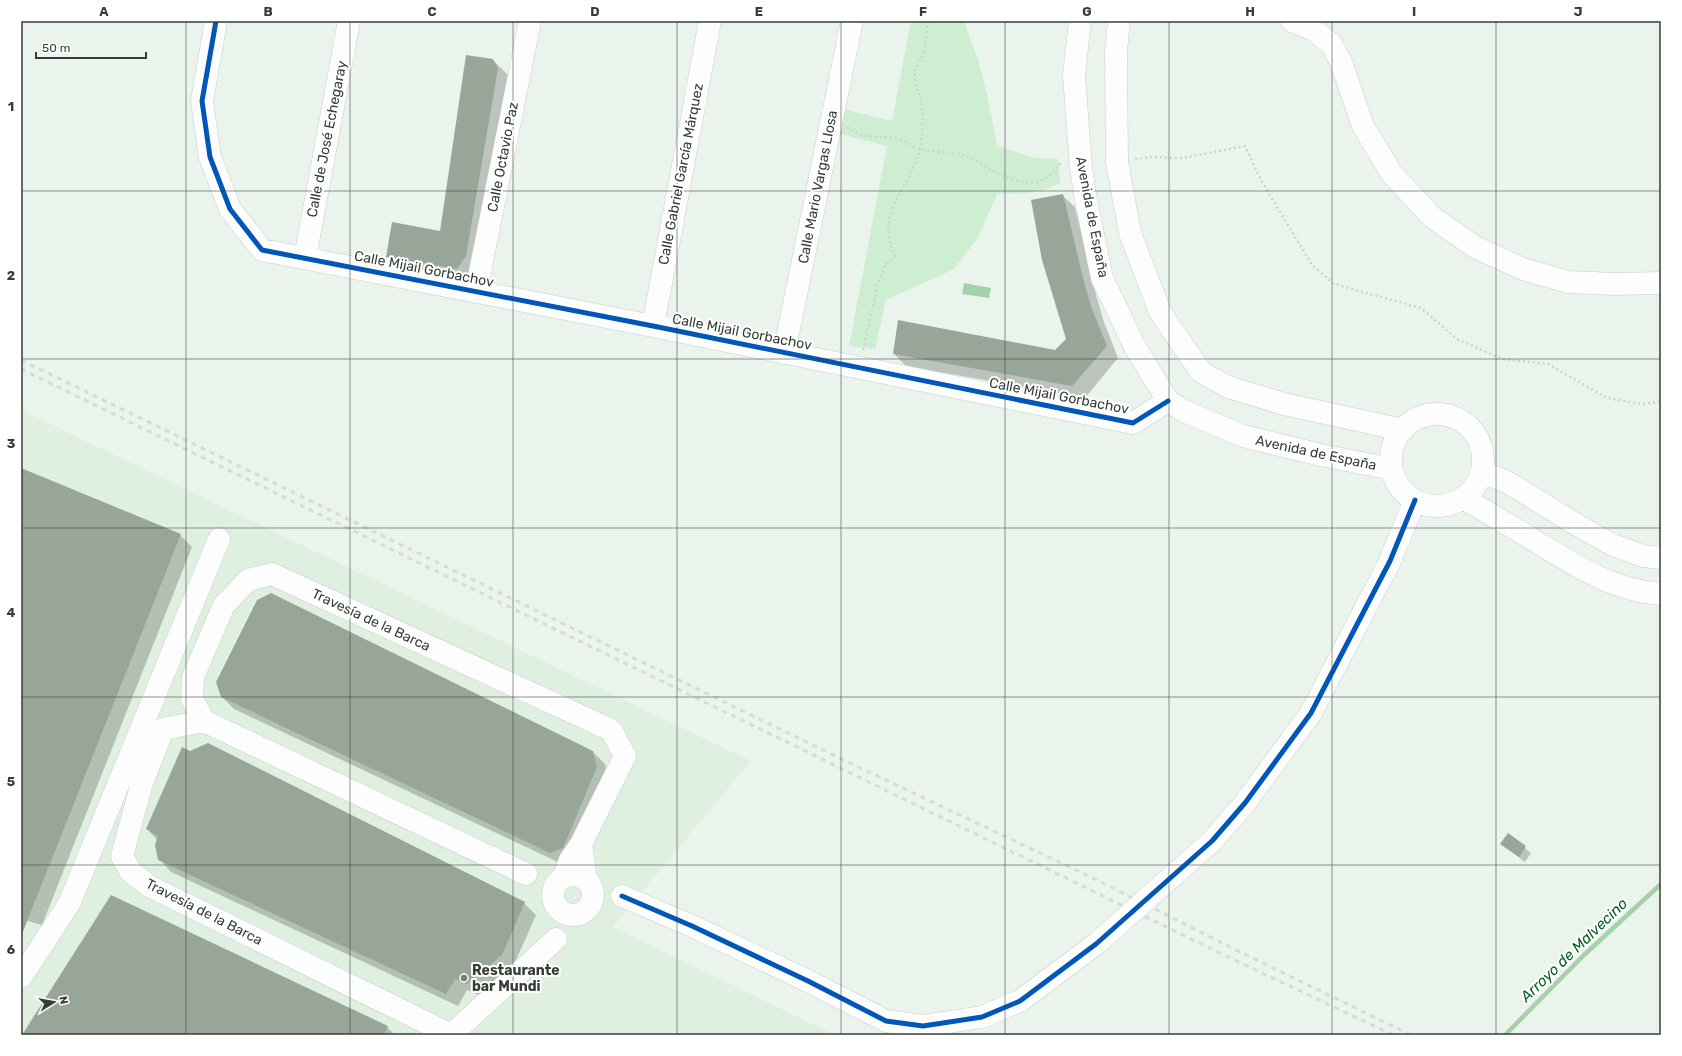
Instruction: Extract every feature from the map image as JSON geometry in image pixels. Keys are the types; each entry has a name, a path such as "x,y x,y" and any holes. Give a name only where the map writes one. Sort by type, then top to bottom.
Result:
{"street":[{"name":"Calle Mijail Gorbachov","path":"216,21 202,101 210,157 230,209 262,250 653,326 1133,423 1168,401"},
{"name":"Calle de José Echegaray","path":"305,258 349,21"},
{"name":"Calle Octavio Paz","path":"476,292 530,21"},
{"name":"Calle Gabriel García Márquez","path":"653,326 710,21"},
{"name":"Calle Mario Vargas Llosa","path":"784,353 852,21"},
{"name":"Avenida de España","path":"1080,21 1074,75 1081,168 1102,278 1134,347 1168,401 1184,411 1243,436 1321,455 1392,469"},
{"path":"1119,21 1116,51 1117,162 1130,233 1160,312 1201,372 1228,387 1284,404 1403,430"},
{"path":"1292,21 1314,30 1332,45 1341,62 1363,126 1392,174 1432,217 1475,247 1523,269 1568,282 1616,284 1661,283"},
{"path":"1429,415 1444,415 1459,419 1471,429 1479,442 1483,456 1482,472 1472,491 1464,498 1450,505 1435,506 1420,503 1407,495 1397,483 1392,469 1391,455 1395,441 1403,430 1414,420 1429,415"},
{"path":"1482,472 1506,482 1611,544 1643,556 1661,558"},
{"path":"1464,498 1585,571 1616,585 1649,593 1661,594"},
{"path":"558,890 563,913 569,915 587,896 622,896 707,933 808,981 886,1021 923,1026 982,1017 1020,1001 1096,944 1212,841 1245,803 1311,713 1390,560 1416,500"},
{"path":"21,977 69,904 219,539"},
{"name":"Travesía de la Barca","path":"451,1035 149,886 130,871 122,856 141,786 164,729 204,721 192,699 193,677 224,605 248,580 272,574 611,730 625,756 581,844"},
{"path":"204,721 558,890"},
{"path":"451,1035 571,926 587,896 581,844"},
{"path":"556,939 558,890 570,860 581,844"},
{"path":"558,890 574,875 587,896"}],"path":[{"path":"858,368 878,284 885,266 895,256 889,244 888,227 890,213 920,149 923,110 915,79 916,67 924,54 928,21"},
{"path":"831,121 844,125 858,135 905,140 920,149 963,155 979,161 999,174 1028,182 1041,181 1054,174 1059,164 1081,168"},
{"path":"1117,162 1151,157 1183,158 1245,146 1261,180 1312,265 1334,284 1421,308 1457,339 1502,359 1548,364 1607,398 1641,404 1661,402"}],"shaded area":[{"path":"911,21 964,21 978,60 988,98 997,146 1035,158 1058,159 1060,183 1037,191 997,194 978,238 954,269 886,300 875,349 849,346 887,146 835,133 839,108 892,121"},
{"path":"964,283 991,288 989,298 962,294"},
{"path":"21,410 751,761 613,927 835,1035 21,1035"}],"building":[{"path":"466,55 493,59 498,68 466,256 457,269 386,257 392,222 440,231"},
{"path":"1063,194 1084,282 1092,309 1107,346 1072,386 893,354 898,320 1055,350 1066,339 1042,260 1031,200"},
{"path":"21,468 181,534 22,934 21,934"},
{"path":"271,593 593,751 597,767 563,848 550,853 221,697 216,682 257,600"},
{"path":"208,743 525,902 502,955 467,984 455,979 446,994 158,860 155,845 158,836 146,829 182,747 190,751"},
{"path":"1508,833 1526,846 1519,857 1500,844"},
{"path":"111,895 388,1026 384,1035 22,1035"}],"waterway":[{"name":"Arroyo de Malvecino","path":"1505,1035 1584,955 1661,884"}],"railway":[{"path":"21,360 854,765 1093,878 1230,947 1411,1035"},
{"path":"21,369 1222,954 1393,1035"}],"cycle path":[{"path":"216,21 202,101 210,157 230,209 262,250 653,326 1133,423 1168,401"},
{"path":"622,896 692,926 808,981 886,1021 923,1026 982,1017 1020,1001 1096,944 1212,841 1245,803 1311,713 1390,561 1415,500"}],"place":[{"name":"Restaurante bar Mundi","path":"464,978"}]}
